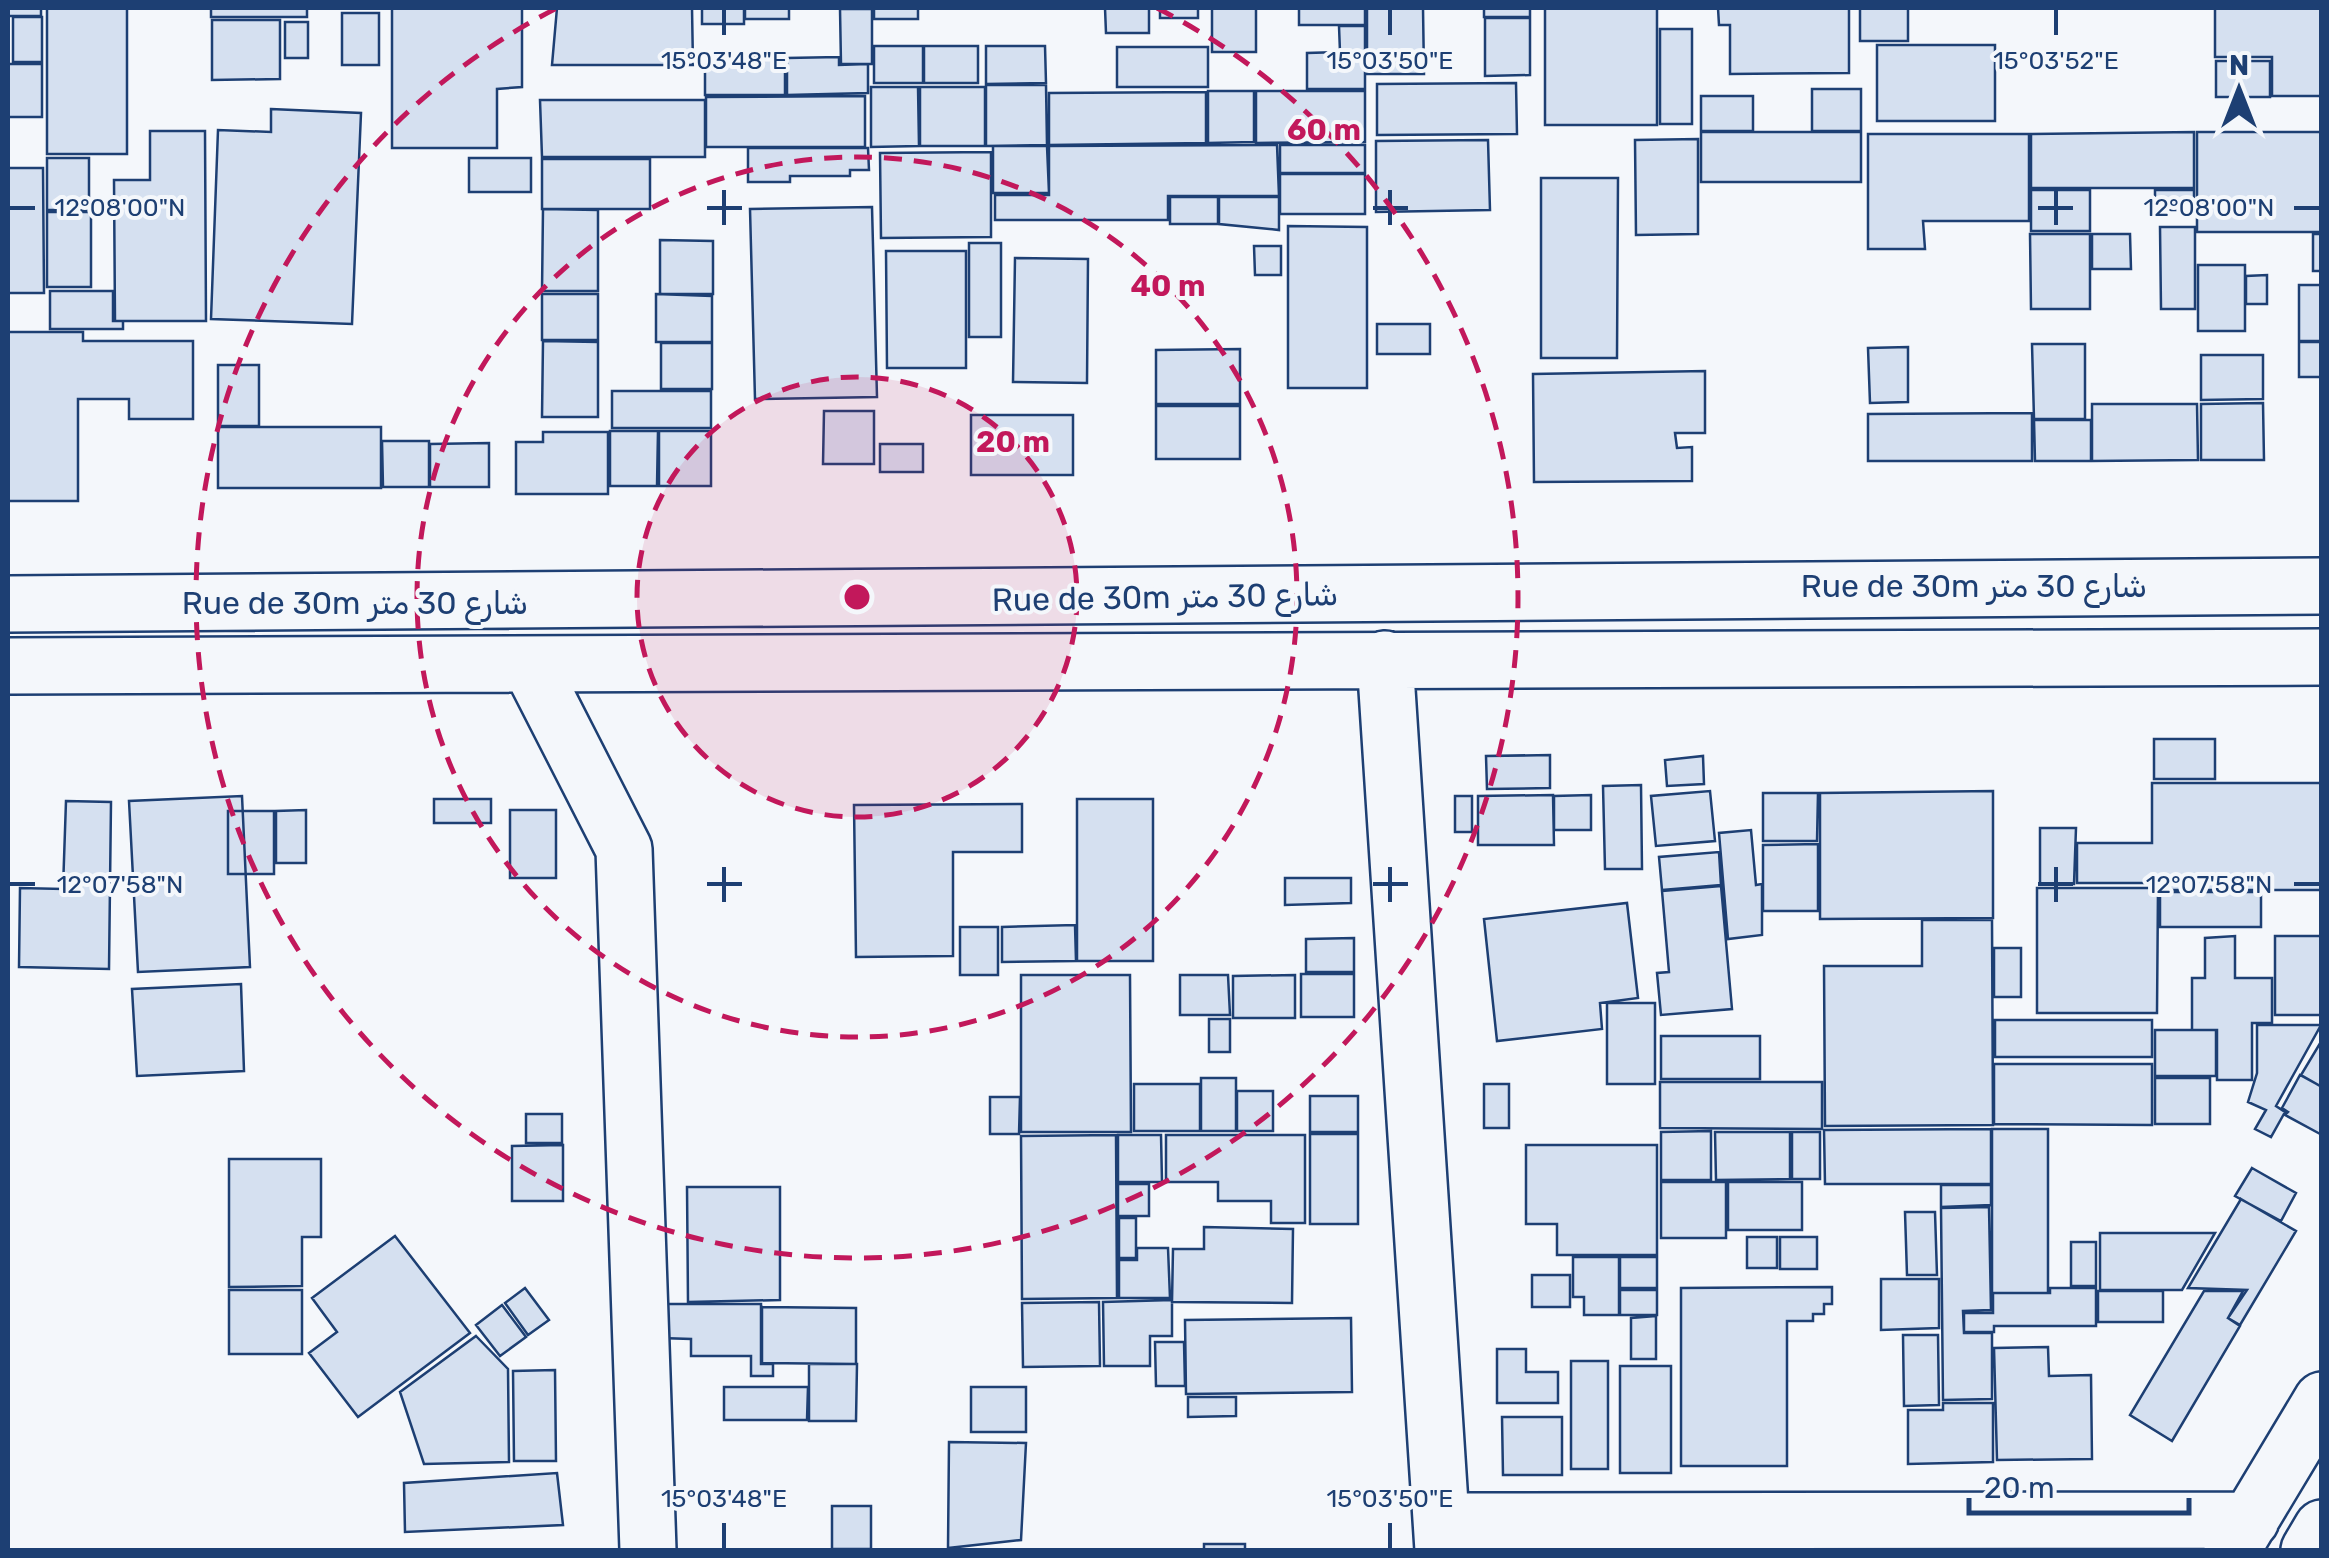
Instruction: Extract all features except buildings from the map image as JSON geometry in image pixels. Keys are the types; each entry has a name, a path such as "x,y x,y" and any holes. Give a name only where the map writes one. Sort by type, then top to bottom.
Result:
{"street":[{"name":"Rue de 30m شارع 30 متر","path":"8,604 1328,596 1699,587 2322,586"},
{"name":"Rue de 30m شارع 30 متر","path":"8,666 1385,658 2322,658"},
{"path":"1385,658 1442,1536 2241,1535 2322,1400"},
{"path":"530,665 624,848 648,1550"},
{"path":"2308,1550 2322,1528"}]}
